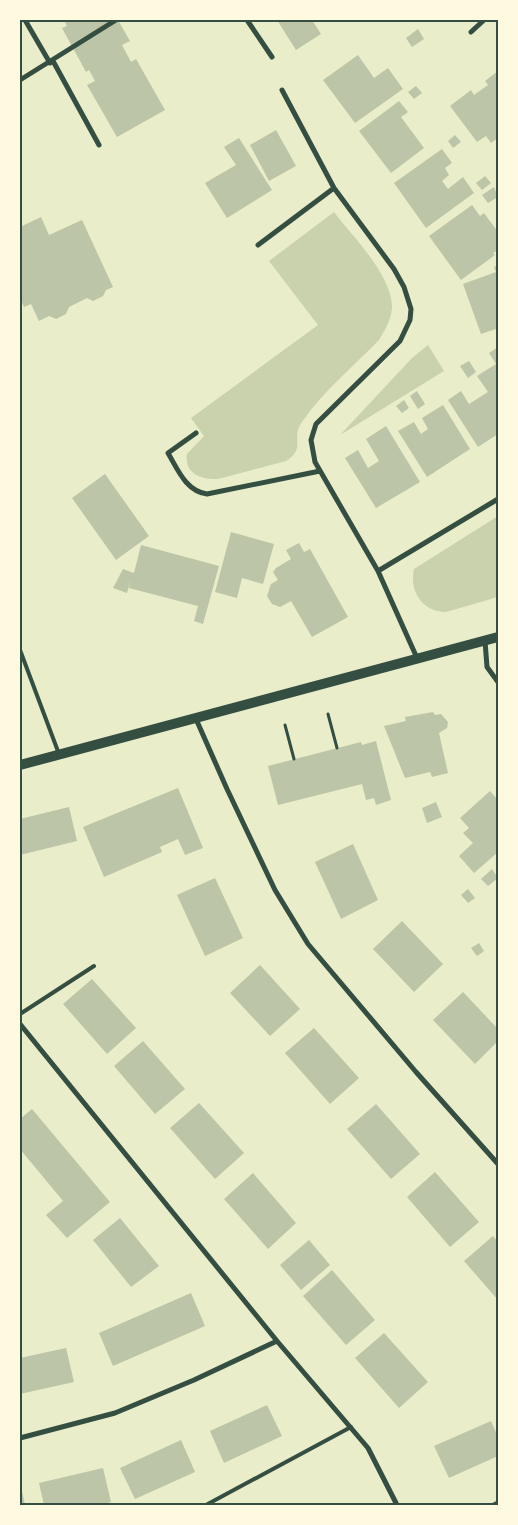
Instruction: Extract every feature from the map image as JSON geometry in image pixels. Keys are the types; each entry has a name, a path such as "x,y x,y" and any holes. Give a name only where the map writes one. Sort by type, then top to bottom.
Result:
{"main road":[{"path":"20,766 498,637"}],"street":[{"path":"25,20 52,62 99,145"},
{"path":"20,80 52,62 116,20"},
{"path":"247,20 272,58"},
{"path":"471,32 484,20"},
{"path":"282,90 334,188 394,269 404,288 411,309 410,320 400,341 316,424 312,432 311,449 320,471 378,571 418,658"},
{"path":"258,245 334,188"},
{"path":"196,433 168,453 184,480 199,493 207,494 320,471"},
{"path":"378,571 498,499"},
{"path":"485,640 487,667 498,682"},
{"path":"196,719 227,790 275,890 308,944 416,1072 498,1164"},
{"path":"20,1024 277,1341 368,1448 397,1505"},
{"path":"20,1438 115,1413 194,1380 277,1341"},
{"path":"494,1505 498,1502"}],"lane":[{"path":"20,650 59,756"},
{"path":"20,1014 94,966"},
{"path":"206,1505 351,1427"}],"path":[{"path":"328,714 337,748"},
{"path":"285,725 294,759"}],"green space":[{"path":"334,212 370,257 386,283 391,296 392,308 385,329 379,340 310,411 297,433 296,452 286,461 218,479 200,477 191,471 187,461 187,454 204,436 191,418 318,325 269,261"},
{"path":"428,345 444,371 340,435 412,358"},
{"path":"498,516 498,597 446,612 438,611 424,604 419,599 414,585 414,569"}],"building":[{"path":"64,20 118,20 130,41 122,45 131,62 136,59 165,110 117,137 87,85 95,81 89,70 86,72 62,28 67,26"},
{"path":"277,20 312,20 321,34 296,50"},
{"path":"418,29 424,39 412,47 406,38"},
{"path":"358,55 374,78 388,68 403,89 355,123 323,80"},
{"path":"498,71 498,138 491,143 486,136 477,142 450,106 471,90 474,95 488,85 485,81"},
{"path":"416,86 422,93 414,99 408,92"},
{"path":"399,101 408,112 401,117 424,148 391,173 359,131"},
{"path":"276,130 296,166 269,181 250,145"},
{"path":"455,135 461,142 453,148 448,141"},
{"path":"239,138 272,190 227,218 205,183 236,165 224,147"},
{"path":"442,149 452,163 445,168 449,175 442,181 448,189 463,177 474,193 426,228 394,183"},
{"path":"485,176 491,183 482,190 476,183"},
{"path":"494,187 498,197 488,203 482,195"},
{"path":"472,205 480,216 484,213 498,232 498,250 493,253 495,255 461,280 429,236"},
{"path":"41,217 49,235 82,220 113,287 106,290 103,296 93,301 87,298 69,307 66,314 56,319 49,316 39,321 31,304 24,307 20,298 20,227"},
{"path":"498,265 498,333 496,329 481,334 463,284 496,272 494,267"},
{"path":"498,347 498,434 478,447 448,400 461,391 469,404 488,392 477,376 496,364 489,353"},
{"path":"469,361 476,372 468,378 460,366"},
{"path":"417,391 425,404 418,409 410,396"},
{"path":"404,400 409,408 402,413 396,406"},
{"path":"443,405 470,449 427,477 398,431 414,422 421,434 428,429 422,418"},
{"path":"386,426 420,482 376,508 345,458 358,450 368,468 379,461 366,439"},
{"path":"105,474 149,536 116,560 72,498"},
{"path":"231,532 274,544 263,584 242,578 237,598 215,592"},
{"path":"299,543 304,552 310,549 348,617 312,637 291,601 280,607 272,604 267,596 271,584 278,580 273,572 291,559 286,550"},
{"path":"141,545 219,566 203,624 194,621 198,606 129,588 131,579 127,593 113,588 123,569 134,573"},
{"path":"433,712 435,715 441,714 448,722 447,728 439,733 448,773 432,777 430,772 405,778 384,726 406,721 405,717"},
{"path":"376,741 391,800 376,805 374,798 366,800 362,784 278,805 268,766 361,742 362,745"},
{"path":"178,788 203,848 185,855 178,839 160,847 162,852 104,877 83,827"},
{"path":"490,791 498,800 498,852 474,873 459,856 473,843 463,833 469,828 460,818"},
{"path":"436,802 442,817 427,823 422,808"},
{"path":"69,807 77,841 20,855 20,819"},
{"path":"353,844 378,900 341,919 315,862"},
{"path":"492,869 498,878 488,886 481,879"},
{"path":"215,878 243,938 205,956 177,895"},
{"path":"468,889 475,898 468,903 461,895"},
{"path":"402,921 443,964 414,992 373,949"},
{"path":"479,943 484,951 477,956 471,948"},
{"path":"260,965 300,1009 270,1036 230,993"},
{"path":"92,979 136,1028 107,1054 63,1004"},
{"path":"463,992 498,1029 498,1041 475,1064 433,1020"},
{"path":"314,1028 359,1078 330,1104 285,1053"},
{"path":"143,1041 185,1089 155,1114 114,1066"},
{"path":"199,1103 244,1153 215,1179 170,1128"},
{"path":"376,1104 420,1154 391,1179 347,1129"},
{"path":"32,1109 110,1202 67,1238 46,1215 63,1201 20,1149 20,1119"},
{"path":"435,1172 479,1222 450,1247 407,1197"},
{"path":"253,1173 296,1223 268,1249 224,1199"},
{"path":"120,1218 159,1266 131,1287 93,1240"},
{"path":"493,1236 498,1242 498,1300 464,1261"},
{"path":"309,1240 330,1265 301,1290 280,1265"},
{"path":"332,1270 375,1320 346,1345 303,1296"},
{"path":"191,1293 205,1326 113,1366 99,1333"},
{"path":"384,1333 428,1382 399,1408 355,1358"},
{"path":"66,1348 74,1382 20,1394 20,1358"},
{"path":"267,1405 282,1436 224,1463 210,1431"},
{"path":"491,1421 498,1437 498,1456 449,1478 434,1446"},
{"path":"181,1440 195,1472 135,1499 120,1468"},
{"path":"103,1468 111,1502 99,1505 44,1505 39,1483"},
{"path":"21,1486 25,1505 20,1505"}]}
